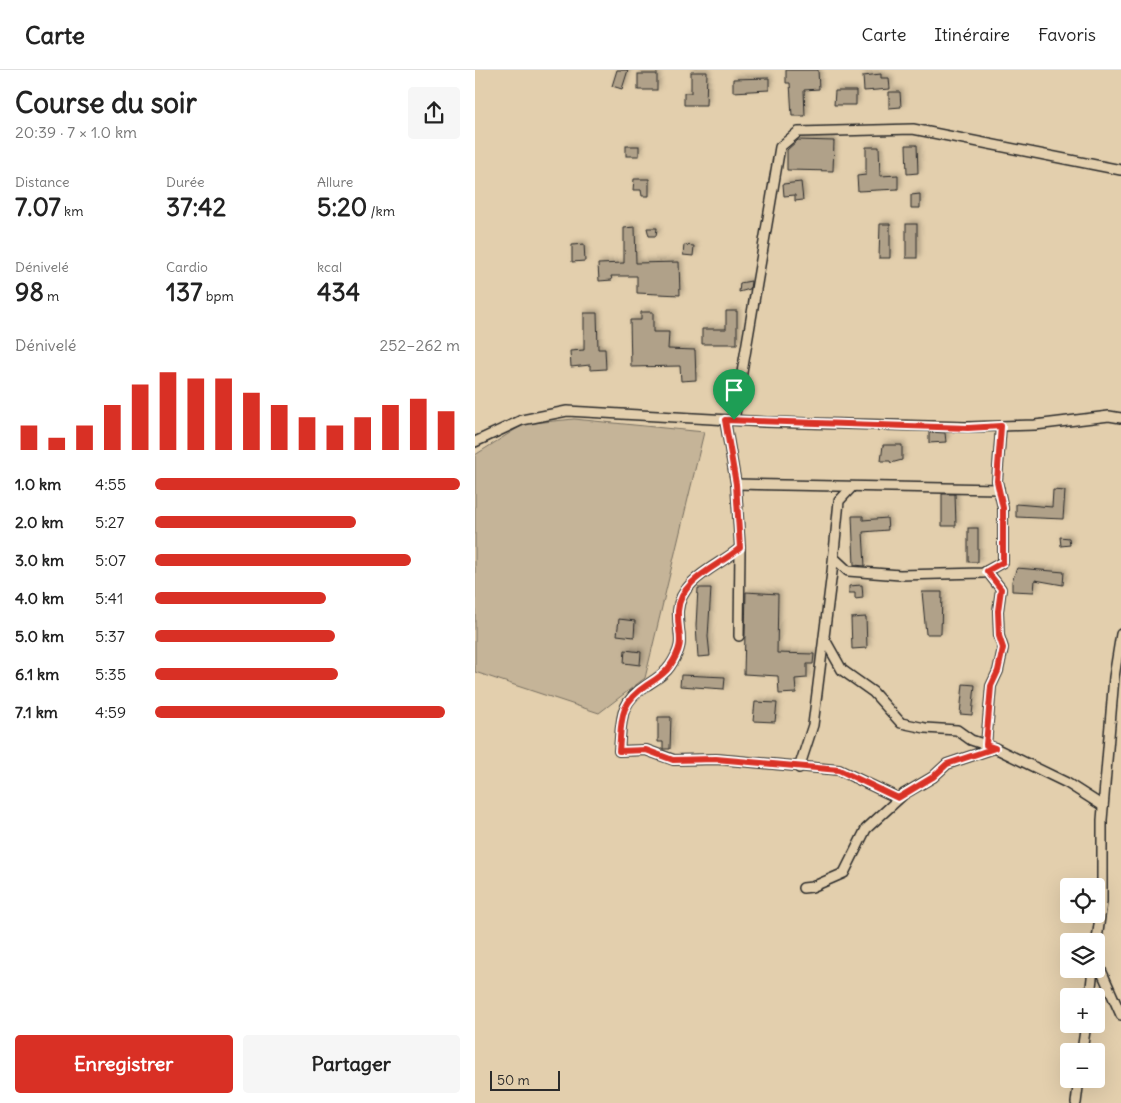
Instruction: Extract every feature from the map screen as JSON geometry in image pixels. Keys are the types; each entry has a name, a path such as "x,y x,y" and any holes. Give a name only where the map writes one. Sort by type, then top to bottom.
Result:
{"street":[{"path":"739,636 740,548 729,420 780,147 798,132 913,129 1121,170"},
{"path":"475,442 522,420 567,412 729,420 968,428 1035,425 1109,416 1121,418"},
{"path":"834,558 848,571 901,575 983,573 1003,562 1003,508 997,481 1001,426"},
{"path":"736,484 999,489"},
{"path":"799,768 813,725 834,558 839,501 852,487"},
{"path":"740,548 726,560 712,566 688,588 678,611 681,639 678,652 669,668 629,698 620,717 619,751 646,750 673,760 716,759 799,768 839,770 898,798"},
{"path":"987,571 1001,589 998,611 999,636 1003,648 998,671 991,686 991,747"},
{"path":"1098,933 1102,902 1103,806 1114,677 1121,634"},
{"path":"824,638 841,670 873,692 901,723 925,728 957,730 971,740 991,747 1067,783 1103,806"},
{"path":"803,888 812,887 844,873 865,830 898,798 933,777 947,764 991,747"},
{"path":"1105,978 1120,1009"},
{"path":"1076,1103 1078,1088"}],"shaded area":[{"path":"574,419 704,432 645,678 599,713 475,672 475,455 524,424"}],"building":[{"path":"617,70 628,70 622,89 612,86"},
{"path":"786,70 818,70 819,89 804,90 805,116 792,116 790,83 786,83"},
{"path":"691,72 707,72 706,105 684,105 684,93 691,93"},
{"path":"638,74 657,74 657,90 638,90"},
{"path":"881,74 881,78 889,78 890,89 864,91 863,76"},
{"path":"769,78 769,90 733,92 733,79"},
{"path":"835,91 856,91 856,105 834,105"},
{"path":"889,92 900,92 901,107 889,108"},
{"path":"798,140 834,141 833,171 787,170 787,150"},
{"path":"906,145 917,145 918,173 907,174"},
{"path":"626,146 639,146 639,156 626,156"},
{"path":"866,147 879,147 880,176 898,175 898,189 858,191 857,176 866,175"},
{"path":"634,179 649,179 649,196 642,196 641,190 633,190"},
{"path":"801,182 803,200 795,201 795,195 784,196 783,184"},
{"path":"920,194 920,208 911,208 911,195"},
{"path":"880,224 890,224 890,258 879,258"},
{"path":"906,224 917,224 917,258 906,258"},
{"path":"635,227 636,263 679,262 680,295 637,293 637,276 611,276 612,280 599,281 598,264 624,263 624,228"},
{"path":"647,228 657,228 656,236 649,236"},
{"path":"584,244 585,261 572,262 572,245"},
{"path":"684,245 694,246 693,256 683,255"},
{"path":"751,281 750,289 739,292 740,283"},
{"path":"726,311 737,311 737,344 702,344 702,329 726,329"},
{"path":"641,312 653,312 653,332 669,332 668,349 695,350 696,380 681,381 680,366 631,367 630,320 641,320"},
{"path":"584,313 597,313 598,349 605,349 606,369 590,370 590,365 571,367 570,351 584,350"},
{"path":"929,432 945,433 946,442 929,443"},
{"path":"883,445 902,445 902,460 891,463 890,461 881,461"},
{"path":"1053,490 1065,491 1063,519 1016,517 1016,504 1052,507"},
{"path":"942,494 955,494 956,526 942,526"},
{"path":"852,516 863,516 863,520 887,518 888,530 863,532 865,566 854,565"},
{"path":"968,528 978,528 978,562 968,562"},
{"path":"1060,537 1069,538 1070,545 1061,546"},
{"path":"1017,568 1064,572 1063,585 1035,580 1034,592 1012,591 1012,581"},
{"path":"862,585 863,598 855,599 855,593 849,593 849,586"},
{"path":"698,588 711,588 708,637 710,656 698,657 696,626"},
{"path":"746,592 778,594 777,653 814,654 813,664 807,664 807,678 795,679 796,693 779,694 778,676 744,674"},
{"path":"922,592 942,592 941,634 926,634"},
{"path":"866,617 867,648 852,649 851,618"},
{"path":"619,619 635,621 634,637 617,635"},
{"path":"625,650 641,652 640,665 624,663"},
{"path":"681,675 725,677 724,689 680,686"},
{"path":"963,684 975,685 972,715 960,714"},
{"path":"755,702 777,703 775,722 753,721"},
{"path":"658,717 671,717 670,749 663,749 663,742 658,742"}],"route":[{"path":"725,420 734,420 968,428 1001,426 997,481 1003,508 1003,562 987,571 1001,589 998,611 999,636 1003,648 998,671 991,686 989,732 986,745 995,748 947,764 933,777 898,798 839,770 799,768 716,759 673,760 646,750 619,751 620,717 629,698 669,668 678,652 681,639 678,611 688,588 712,566 726,560 740,548 736,484 725,420"}]}
